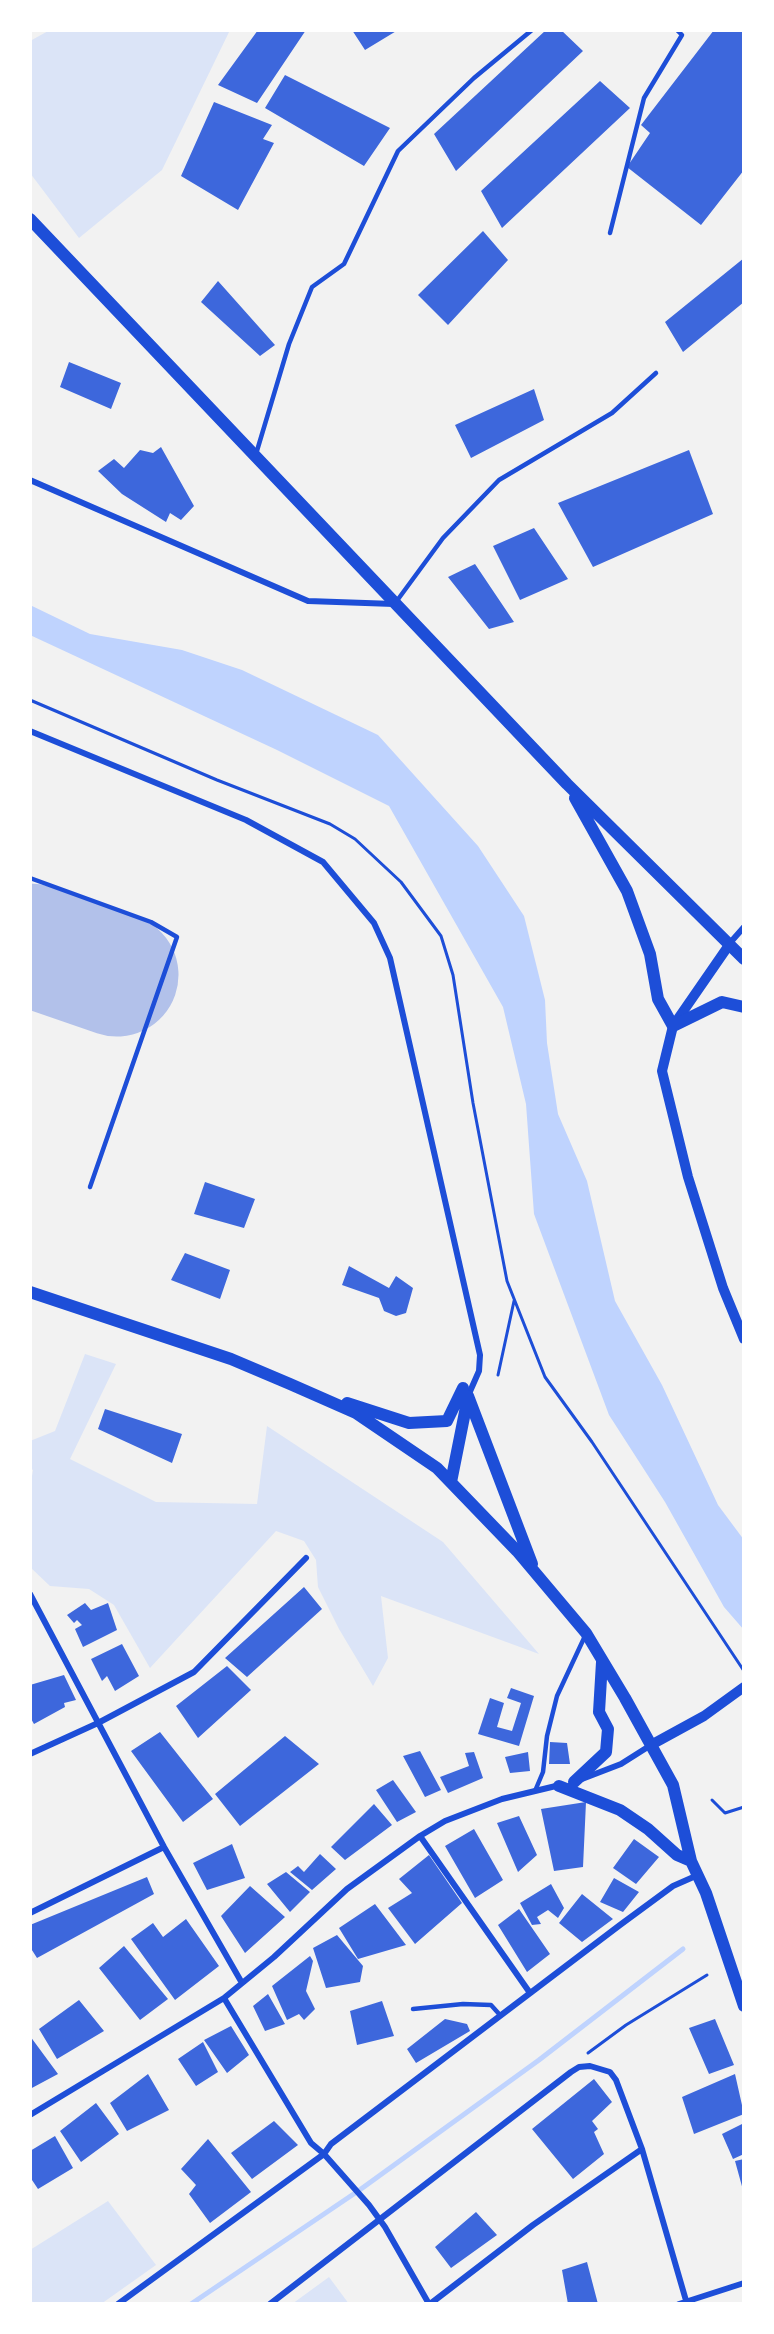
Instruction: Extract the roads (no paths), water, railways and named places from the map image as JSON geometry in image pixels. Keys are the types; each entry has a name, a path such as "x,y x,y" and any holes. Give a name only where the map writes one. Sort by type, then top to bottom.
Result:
{"main road":[{"path":"30,219 567,784 744,958"},
{"path":"567,784 627,891 650,954 658,999 673,1026 722,1002 744,1007"},
{"path":"30,1292 231,1359 310,1393 356,1413 437,1468 536,1574 586,1633 651,1746 672,1785 692,1861 744,2006"},
{"path":"310,1393 379,1412 409,1423 447,1421 465,1392"},
{"path":"451,1482 465,1392"},
{"path":"465,1392 536,1574"},
{"path":"574,1782 606,1752 608,1729 599,1712 603,1662"},
{"path":"559,1786 620,1810 648,1829 677,1855 692,1861"}],"street":[{"path":"30,480 308,601 395,604"},
{"path":"30,731 246,820 323,862 374,923 390,958 480,1355 479,1371 465,1392"},
{"path":"744,927 673,1026 662,1071 673,1125 723,1288 744,1339"},
{"path":"30,1754 98,1723 194,1672 306,1558"},
{"path":"30,1594 164,1847 242,1983"},
{"path":"30,2115 224,1998 347,1889 420,1836 445,1821 535,1791 574,1782 621,1764 704,1716 744,1687"},
{"path":"420,1836 530,1993"},
{"path":"30,1913 164,1847"},
{"path":"118,2304 324,2154 331,2144 673,1886 698,1874"},
{"path":"224,1998 310,2143 324,2154 369,2205 430,2304 533,2225 642,2149"},
{"path":"270,2304 579,2067 590,2066 610,2072 642,2149 684,2303 744,2283"}],"lane":[{"path":"256,457 289,344 312,287 344,264 398,151 474,78 532,30"},
{"path":"610,232 644,98 682,35 677,30"},
{"path":"395,604 443,538 499,480 612,413 656,373"},
{"path":"30,878 151,922 177,937 90,1187"},
{"path":"535,1791 543,1772 547,1736 557,1696 586,1633"},
{"path":"413,2009 463,2004 491,2005 500,2015"}],"water":[{"path":"30,605 90,634 182,650 242,670 378,735 478,846 524,916 545,1000 547,1043 558,1114 587,1181 615,1301 662,1385 718,1505 744,1540 744,1630 724,1607 665,1502 609,1415 534,1214 526,1104 503,1007 389,806 277,750 30,635"}],"waterway":[{"path":"191,2304 361,2189 539,2060 683,1949"}]}
